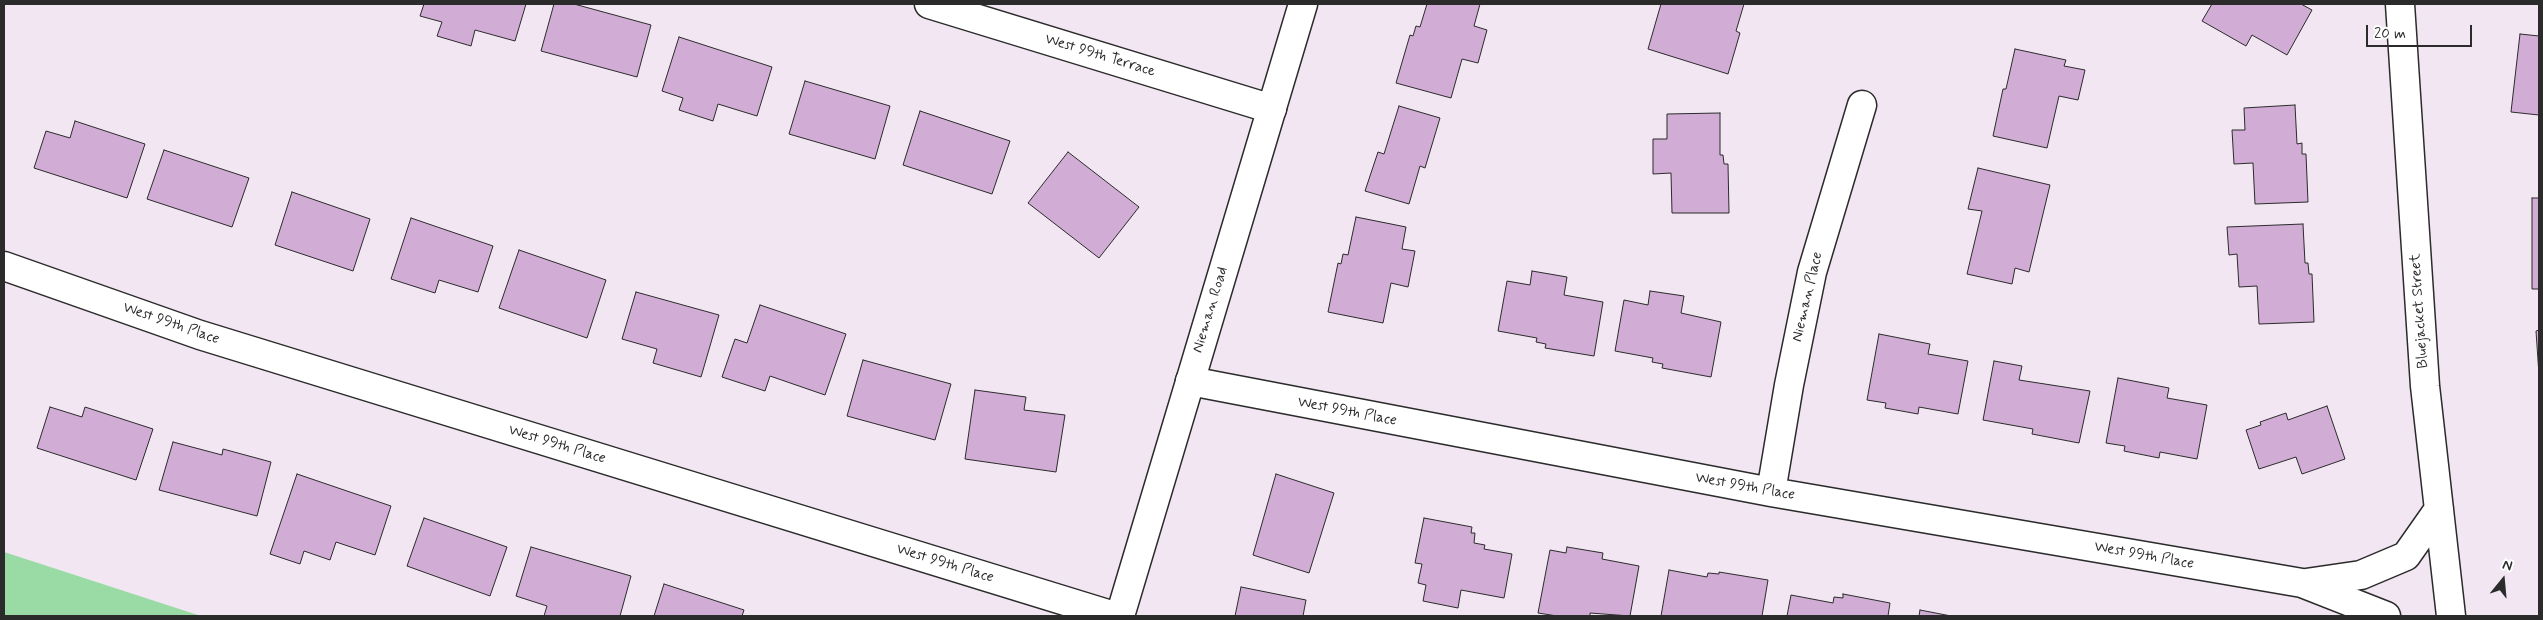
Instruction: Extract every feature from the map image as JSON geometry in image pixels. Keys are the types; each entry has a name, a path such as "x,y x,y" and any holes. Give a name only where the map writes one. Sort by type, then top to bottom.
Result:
{"street":[{"name":"West 99th Terrace","path":"928,4 1272,109"},
{"name":"Nieman Road","path":"1120,616 1303,4"},
{"name":"Bluejacket Street","path":"2400,4 2425,386 2452,616"},
{"name":"Nieman Place","path":"1771,492 1789,385 1812,272 1862,105"},
{"name":"West 99th Place","path":"4,266 200,335 1114,616"},
{"name":"West 99th Place","path":"1190,381 1771,492 2302,584 2386,616"},
{"name":"West 99th Place","path":"2302,584 2361,575 2406,556 2439,509"}],"green space":[{"path":"4,552 201,616 4,616"}],"building":[{"path":"424,4 526,4 515,41 475,30 471,46 437,36 442,22 420,16"},
{"path":"554,4 574,4 651,25 637,77 541,51"},
{"path":"1427,4 1480,4 1474,26 1487,30 1478,63 1462,59 1451,98 1396,83 1410,35 1413,36 1416,26 1420,27"},
{"path":"1661,4 1744,4 1736,31 1740,33 1728,74 1648,49"},
{"path":"2212,4 2301,4 2312,10 2287,55 2252,35 2246,46 2202,21"},
{"path":"2520,34 2539,36 2539,115 2511,112"},
{"path":"679,37 772,67 757,116 718,104 713,121 679,110 683,98 662,91"},
{"path":"2015,49 2066,60 2064,66 2085,70 2078,100 2059,96 2047,148 1993,136 2003,89 2006,89"},
{"path":"805,81 890,106 875,159 789,134"},
{"path":"2295,105 2297,144 2302,143 2302,154 2306,154 2308,202 2255,204 2253,163 2234,164 2232,130 2245,130 2244,108"},
{"path":"1399,106 1440,118 1425,168 1420,166 1409,204 1365,191 1378,152 1384,154"},
{"path":"920,111 1010,141 992,194 903,165"},
{"path":"1720,113 1720,155 1723,155 1724,164 1728,164 1729,213 1672,213 1671,173 1653,174 1653,139 1667,139 1667,114"},
{"path":"75,121 145,144 127,198 34,168 46,131 70,138"},
{"path":"164,150 249,178 232,227 147,199"},
{"path":"1068,152 1139,207 1099,258 1028,203"},
{"path":"1978,168 2050,185 2029,272 2015,268 2012,284 1967,274 1982,211 1968,209"},
{"path":"292,192 370,219 353,271 275,245"},
{"path":"2532,198 2539,198 2539,289 2532,289"},
{"path":"1356,217 1406,227 1402,249 1415,251 1408,287 1391,283 1383,323 1328,312 1338,263 1341,264 1343,254 1348,255"},
{"path":"411,218 493,246 478,292 439,280 435,293 391,279"},
{"path":"2303,224 2305,263 2308,263 2309,274 2312,274 2314,322 2259,324 2257,286 2239,287 2237,254 2229,255 2227,227"},
{"path":"519,250 606,280 587,338 499,308"},
{"path":"1532,271 1567,277 1564,295 1603,302 1594,356 1545,348 1546,344 1536,342 1537,338 1498,331 1507,281 1530,285"},
{"path":"1650,291 1684,296 1681,313 1721,322 1711,377 1662,368 1663,364 1652,362 1653,358 1615,351 1624,300 1648,305"},
{"path":"636,292 719,315 701,377 653,363 657,349 622,339"},
{"path":"760,305 846,334 825,395 770,376 765,391 722,377 735,339 747,343"},
{"path":"2539,330 2539,375 2536,331"},
{"path":"1879,334 1930,344 1928,354 1968,361 1958,414 1919,407 1918,414 1885,408 1886,403 1867,400"},
{"path":"863,360 951,384 935,440 847,416"},
{"path":"1994,361 2022,366 2019,380 2090,391 2079,443 2032,434 2033,429 1983,420"},
{"path":"2118,378 2169,388 2167,398 2207,405 2197,459 2160,452 2159,458 2124,451 2125,446 2106,443"},
{"path":"975,390 1026,397 1024,410 1065,415 1056,472 965,459"},
{"path":"2327,406 2345,459 2302,474 2296,457 2259,469 2246,430 2261,425 2260,422 2286,413 2288,420"},
{"path":"50,407 82,417 85,407 153,429 136,480 37,448"},
{"path":"173,442 222,455 223,449 271,462 257,516 159,490"},
{"path":"297,474 391,506 375,555 336,542 330,560 304,551 300,564 270,554"},
{"path":"1276,474 1334,493 1309,573 1253,555"},
{"path":"424,518 507,547 490,596 407,566"},
{"path":"1424,518 1472,527 1471,533 1475,533 1474,543 1485,545 1484,549 1512,554 1504,598 1461,590 1458,608 1423,601 1426,585 1418,583 1422,564 1415,563"},
{"path":"531,547 631,576 620,616 544,616 547,606 516,596"},
{"path":"1567,547 1603,553 1602,559 1639,566 1630,616 1590,613 1590,616 1557,616 1538,613 1550,550 1566,553"},
{"path":"1669,570 1707,577 1708,573 1719,574 1719,572 1768,580 1762,616 1661,616"},
{"path":"664,584 744,610 742,616 654,616"},
{"path":"1241,587 1306,600 1303,616 1235,616"},
{"path":"1843,594 1890,603 1888,616 1787,616 1791,595 1833,603 1834,597 1843,598"},
{"path":"1920,610 1951,616 1919,616"}]}
